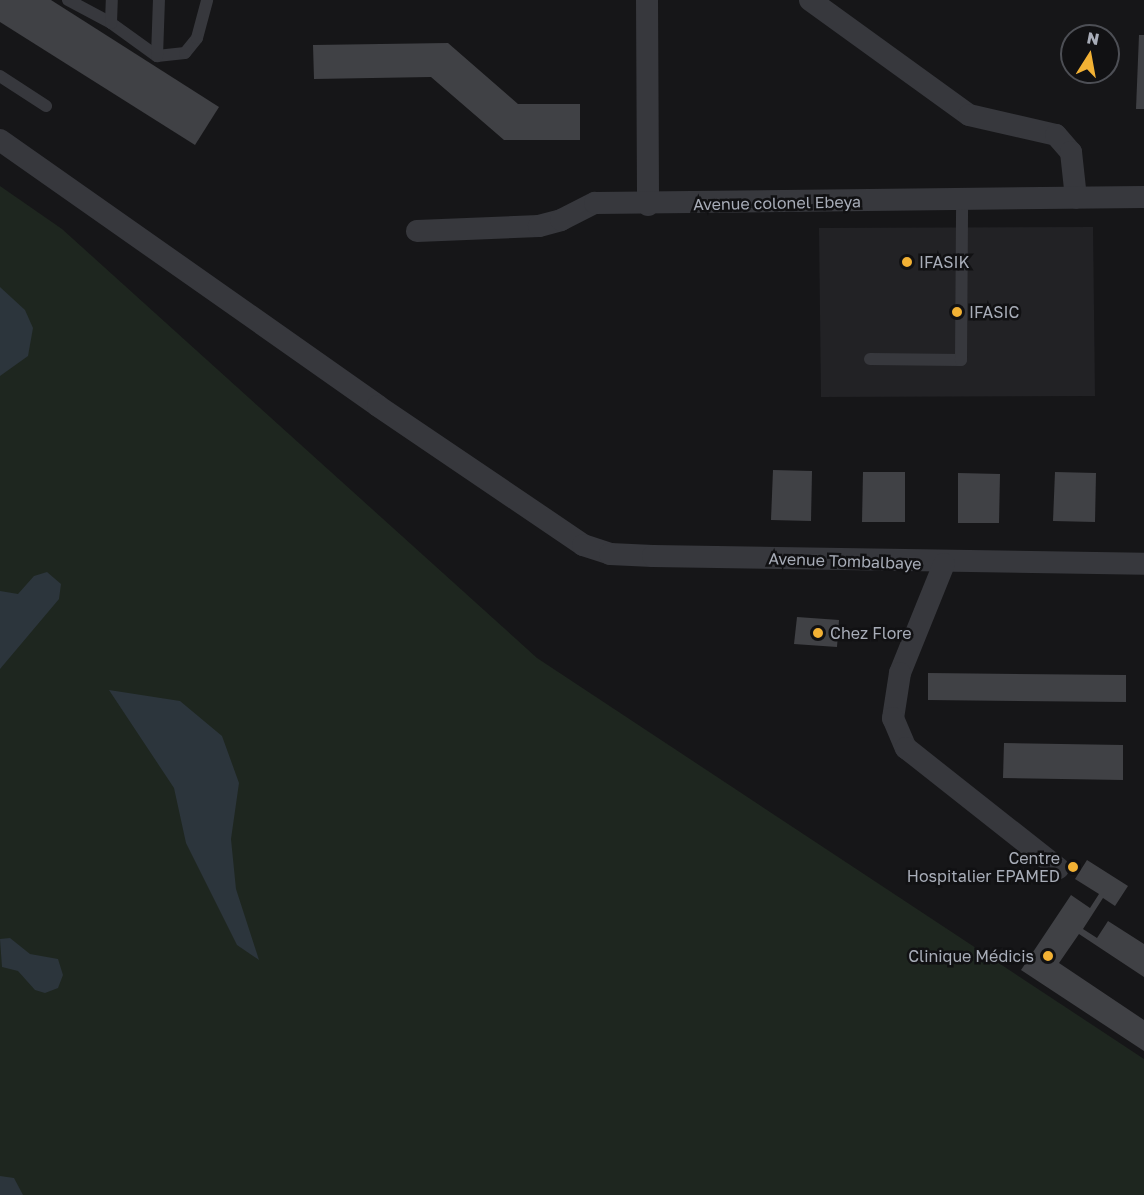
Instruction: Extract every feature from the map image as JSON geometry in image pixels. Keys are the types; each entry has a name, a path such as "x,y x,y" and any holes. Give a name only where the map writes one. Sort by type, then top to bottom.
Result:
{"street":[{"path":"647,0 648,205"},
{"path":"810,0 969,115 1056,135 1071,152 1076,198"},
{"name":"Avenue Tombalbaye","path":"0,140 553,528 583,545 610,554 944,564 1144,564"},
{"name":"Avenue colonel Ebeya","path":"417,231 539,226 561,220 595,203 648,205 1144,197"},
{"path":"944,564 900,673 893,718 906,748 1058,868"}],"lane":[{"path":"68,0 111,23 157,56 185,53 197,38 207,0"},
{"path":"111,23 112,0"},
{"path":"157,56 159,0"},
{"path":"0,76 46,106"},
{"path":"870,359 962,360 962,200"}],"shaded area":[{"path":"0,186 62,229 537,658 1144,1059 1144,1195 0,1195"},
{"name":"IFASIC","path":"1093,227 1095,396 821,397 819,228"},
{"path":"0,287 25,310 33,328 28,356 0,376"},
{"path":"47,572 61,584 59,599 0,669 0,591 18,594 34,576"},
{"path":"109,690 180,701 222,736 239,783 231,839 236,889 259,960 237,945 186,843 174,788"},
{"path":"10,938 30,954 58,959 63,975 58,988 45,993 35,990 18,971 2,967 0,939"},
{"path":"0,1176 14,1178 23,1195 0,1195"}],"building":[{"path":"0,0 51,0 219,107 195,145 0,22"},
{"path":"1139,35 1144,35 1144,109 1136,109"},
{"path":"448,43 518,104 580,104 580,140 504,140 431,77 314,79 313,45"},
{"path":"773,470 812,471 811,521 771,520"},
{"path":"863,472 905,472 905,522 862,522"},
{"path":"1055,472 1096,473 1095,522 1053,521"},
{"path":"958,473 1000,474 999,523 958,523"},
{"path":"797,617 839,620 837,647 794,644"},
{"path":"928,673 1126,675 1126,702 928,700"},
{"path":"1004,743 1123,745 1123,780 1003,778"},
{"name":"Clinique Médicis","path":"1087,860 1128,886 1115,906 1103,898 1083,929 1097,938 1108,921 1144,944 1144,977 1079,934 1059,963 1144,1020 1144,1051 1021,970 1071,895 1090,908 1099,894 1075,879"}],"place":[{"name":"IFASIK","path":"907,262"},
{"name":"IFASIC","path":"957,312"},
{"name":"Chez Flore","path":"818,633"},
{"name":"Centre Hospitalier EPAMED","path":"1073,867"},
{"name":"Clinique Médicis","path":"1048,956"}]}
